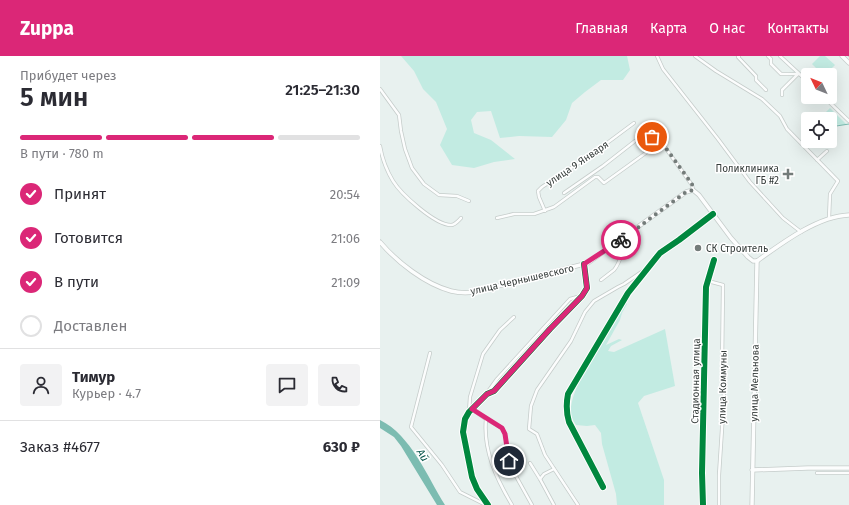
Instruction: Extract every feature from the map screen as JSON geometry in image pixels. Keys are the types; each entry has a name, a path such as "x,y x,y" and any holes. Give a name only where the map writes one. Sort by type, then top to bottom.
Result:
{"main road":[{"path":"842,56 849,63"},
{"path":"693,190 699,195 731,238 753,261 757,261 801,232 829,218 849,215"},
{"name":"улица Чернышевского","path":"380,242 420,278 450,291 462,293 476,292 584,264 626,236 686,192 693,190"},
{"name":"улица Мельнова","path":"752,505 757,261"},
{"path":"752,470 849,468"}],"street":[{"path":"657,56 663,68 750,182 783,218 801,232"},
{"path":"695,56 716,71 762,99 780,116 787,129 838,181 830,194 829,218"},
{"path":"739,56 738,57 756,76 756,80 766,90"},
{"path":"768,56 771,59 771,64 781,74 798,74"},
{"path":"780,56 801,76"},
{"path":"782,96 782,90 798,74"},
{"path":"380,89 399,115 400,131 405,149 412,168 424,184 439,195 457,196 469,201"},
{"path":"831,104 849,121"},
{"name":"улица 9 Января","path":"546,211 539,197 538,191 542,187 591,155 634,123"},
{"path":"564,193 603,166 635,141 657,136 692,184 693,190"},
{"path":"497,218 514,214 534,214 546,211 554,207 595,177 598,177 604,184 661,142"},
{"path":"380,146 386,167 394,182 418,208 442,223 450,225 454,224 461,218"},
{"path":"817,160 827,151"},
{"path":"603,487 569,422 566,414 568,394 628,293 660,253 713,214"},
{"path":"601,280 614,270 617,265 626,236"},
{"name":"Стадионная улица","path":"703,505 702,473 706,287 714,260"},
{"path":"487,394 494,391 545,334 582,296 587,288 584,264"},
{"path":"578,505 554,469 537,434 529,429 531,406 537,390 571,341 585,312 594,301 624,284 651,265"},
{"name":"улица Коммуны","path":"708,282 723,285 722,368 724,398 719,475 719,505"},
{"path":"468,412 487,394 497,379 570,299 582,296"},
{"path":"487,505 477,489 472,477 463,432 470,397 483,354 500,330 514,317"},
{"path":"430,353 411,427 442,465 460,492 487,505"},
{"path":"472,409 502,428 505,434 509,461 532,505"},
{"path":"486,419 485,441 489,455 495,472 512,505"},
{"path":"530,463 554,505"},
{"path":"540,479 544,474 554,469"},
{"path":"817,473 849,472"}],"shaded area":[{"path":"401,56 627,56 630,70 623,80 601,80 572,103 566,120 552,137 519,136 500,138 491,111 477,112 471,120 474,133 491,140 515,159 494,162 474,168 452,165 440,145 447,129 436,102 423,89 414,71"},
{"path":"820,56 825,56 835,65 832,68 816,68 812,64"},
{"path":"830,108 834,112 826,112"},
{"path":"837,115 847,125 837,125"},
{"path":"627,301 620,320 606,345 619,339 622,340 611,346 608,351 614,352 665,329 675,386 644,396 638,403 664,480 664,505 617,505 616,494 602,444 601,433 595,425 576,425 571,415 572,403 576,389 583,373 601,339"},
{"path":"380,420 391,427 410,446 445,505 437,505 401,446 394,437 380,428"}],"waterway":[{"path":"837,126 849,124"}],"cycle path":[{"path":"603,487 569,422 567,415 568,394 628,293 660,253 713,214"},
{"path":"703,505 702,473 706,287 714,260"},
{"path":"488,505 477,489 472,477 463,432 465,419 469,412 487,394 494,391 582,296 587,288 584,264"}],"way so far":[{"path":"621,240 686,192 693,190 692,184 657,136 652,137"}],"place":[{"name":"Поликлиника ГБ #2","path":"788,174"},
{"name":"СК Строитель","path":"698,248"}],"route":[{"path":"509,461 505,434 502,428 472,409 487,394 494,391 582,296 587,288 584,264 621,240"}],"water label":[{"name":"Ай","path":"423,455"}]}
